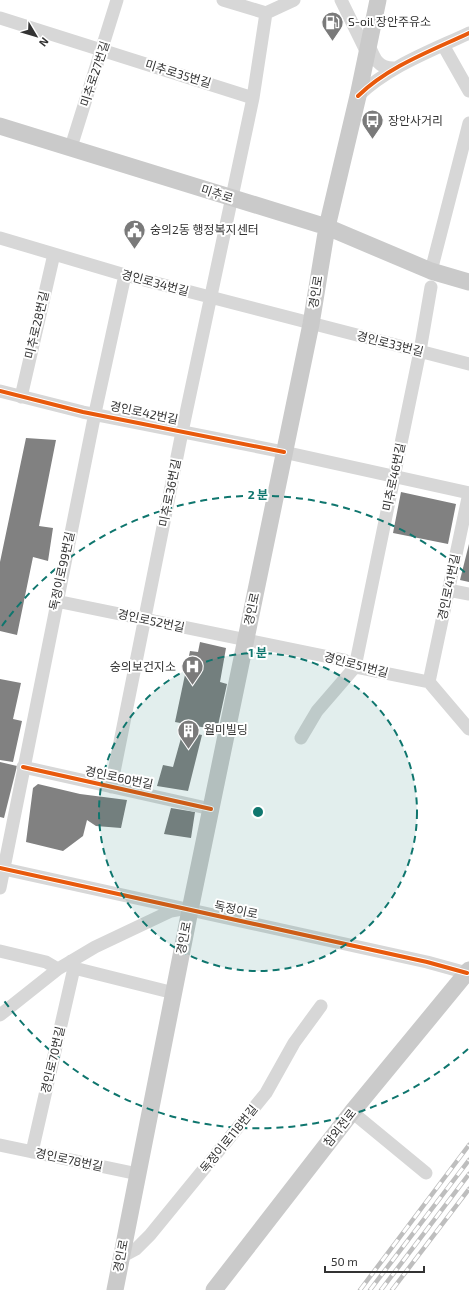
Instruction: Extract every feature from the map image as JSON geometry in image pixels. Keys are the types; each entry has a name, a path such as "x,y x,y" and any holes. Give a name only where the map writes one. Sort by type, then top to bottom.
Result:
{"main road":[{"name":"경인로","path":"114,1290 174,992 187,909 211,809 311,324 327,228 358,96 378,0"},
{"name":"미추로","path":"0,126 327,228 431,279 469,282"},
{"name":"참외전로","path":"214,1290 352,1112 468,971"}],"street":[{"name":"미추로27번길","path":"71,147 103,50 117,0"},
{"path":"223,0 266,13 294,0"},
{"path":"341,0 376,61 387,69 394,68"},
{"path":"230,199 253,98 266,13"},
{"name":"미추로35번길","path":"0,18 253,98"},
{"path":"358,96 373,82 394,68 469,33"},
{"path":"443,46 469,91"},
{"path":"431,279 465,159 469,123"},
{"name":"미추로36번길","path":"111,787 230,199"},
{"name":"경인로34번길","path":"0,238 125,275 311,324"},
{"name":"미추로28번길","path":"21,397 54,254"},
{"name":"독정이로99번길","path":"0,888 2,868 56,601 125,275"},
{"name":"미추로46번길","path":"355,667 420,352 431,279"},
{"name":"경인로33번길","path":"311,324 469,364"},
{"name":"경인로42번길","path":"0,392 182,432 284,452"},
{"name":"경인로41번길","path":"284,452 469,493 429,682"},
{"path":"448,590 469,594"},
{"name":"경인로52번길","path":"56,601 246,640"},
{"name":"경인로51번길","path":"246,640 344,660 355,667 429,682"},
{"path":"302,738 317,711 355,667"},
{"path":"429,682 469,729"},
{"name":"경인로60번길","path":"23,768 211,809"},
{"name":"독정이로","path":"2,868 468,971"},
{"path":"0,1014 58,969 73,965 130,930 171,911 187,909"},
{"path":"0,952 46,962 58,969"},
{"path":"73,965 174,992"},
{"name":"경인로70번길","path":"32,1152 73,965"},
{"name":"독정이로118번길","path":"121,1257 136,1249 150,1235 266,1093 294,1043 321,1006"},
{"path":"352,1112 426,1173"},
{"name":"경인로78번길","path":"0,1145 138,1174"}],"building":[{"path":"26,438 56,440 39,526 53,528 48,561 33,557 17,635 0,631 0,562"},
{"path":"401,492 456,504 448,544 393,533"},
{"path":"469,544 469,582 460,580"},
{"path":"200,642 226,648 220,682 227,684 217,730 175,722 190,651 198,652"},
{"path":"0,679 21,683 13,719 22,721 13,762 0,760"},
{"name":"월미빌딩","path":"183,731 202,735 188,791 157,786 163,765 173,767"},
{"path":"0,762 17,766 4,818 0,817"},
{"path":"38,784 80,794 127,800 121,828 96,826 87,820 83,836 63,851 26,842 33,788"},
{"path":"171,808 195,812 191,838 164,834"}],"railway":[{"path":"360,1290 469,1145"},
{"path":"370,1290 469,1160"},
{"path":"381,1290 469,1174"},
{"path":"392,1290 469,1189"}],"cycle path":[{"path":"358,96 383,76 411,60 469,33"},
{"path":"0,391 83,412 284,452"},
{"path":"23,767 211,809"},
{"path":"0,868 427,962 467,973"}],"place":[{"name":"S-oil 장안주유소","path":"333,42"},
{"name":"장안사거리","path":"373,140"},
{"name":"숭의2동 행정복지센터","path":"134,250"},
{"name":"숭의보건지소","path":"192,686"},
{"name":"월미빌딩","path":"188,750"}]}
